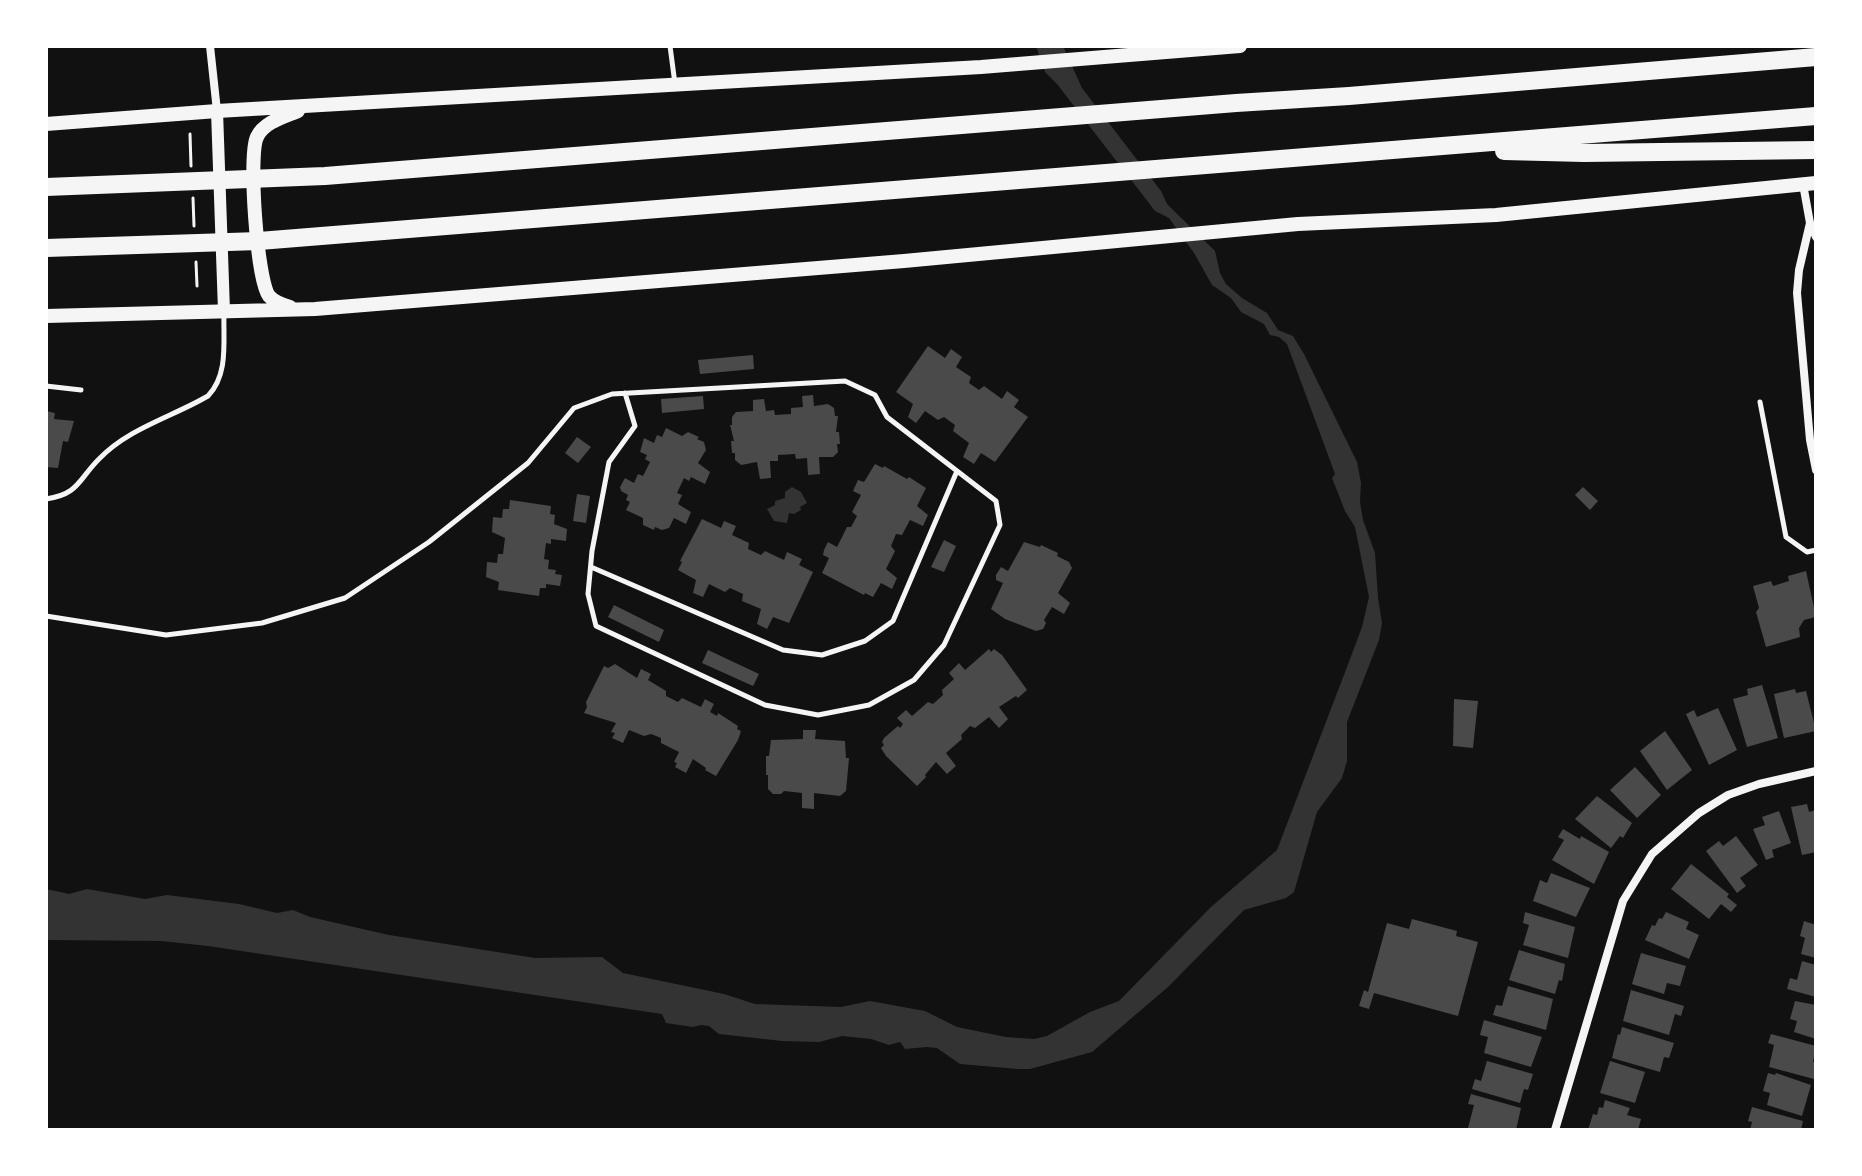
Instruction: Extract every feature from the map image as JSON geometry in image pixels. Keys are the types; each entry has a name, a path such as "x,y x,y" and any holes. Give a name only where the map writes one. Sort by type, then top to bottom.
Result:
{"highway":[{"path":"46,187 325,176 1816,57"},
{"path":"46,251 259,241 1816,116"},
{"path":"1405,149 1584,153 1816,150"}],"main road":[{"path":"46,124 217,111 981,67 1240,46"},
{"path":"307,107 269,123 257,136 253,155 255,210 259,262 270,297 290,307 315,309"},
{"path":"46,316 224,306 315,309 904,261 1298,224 1496,215 1810,184"}],"street":[{"path":"210,46 217,111 224,306"},
{"path":"1810,184 1810,223 1797,293 1804,381 1816,470"},
{"path":"1810,223 1816,237"},
{"path":"1804,381 1816,380"},
{"path":"1555,1130 1623,901 1652,854 1699,813 1728,795 1759,784 1816,771"}],"lane":[{"path":"670,46 675,85"},
{"path":"46,499 74,490 99,459 132,433 208,396 217,387 222,374 224,306"},
{"path":"46,616 166,635 262,623 345,598 429,542 528,463 574,408 612,394 625,393 845,381 875,395 887,417 996,501 1000,525 944,645 914,680 869,705 818,715 765,705 596,626 588,594 590,567 609,462 635,426 625,393"},
{"path":"46,386 81,390"},
{"path":"1760,402 1786,537 1807,552 1816,550"},
{"path":"590,567 783,650 822,655 865,641 893,621 957,471"}],"path":[{"path":"190,134 192,180"},
{"path":"193,195 194,225"},
{"path":"195,256 197,286"}],"shaded area":[{"path":"1036,46 1063,46 1082,88 1161,191 1167,204 1215,251 1226,284 1267,313 1278,330 1293,336 1357,462 1363,520 1375,553 1382,623 1379,640 1347,722 1347,761 1342,778 1317,812 1294,892 1286,898 1244,910 1168,987 1092,1052 1030,1069 960,1064 937,1048 905,1049 900,1042 889,1045 871,1039 842,1036 819,1042 782,1041 719,1034 709,1026 666,1023 662,1014 208,946 161,941 46,940 46,889 69,894 87,889 145,899 167,895 239,904 277,913 293,910 310,917 389,935 535,958 602,957 623,973 724,994 755,1004 841,1007 870,1001 925,1011 957,1027 1006,1037 1034,1039 1047,1036 1090,1012 1119,1001 1211,907 1277,850 1362,627 1369,597 1355,527 1332,478 1335,474 1287,344 1279,337 1270,335 1264,324 1241,312 1231,298 1212,285 1169,218 1155,211 1045,72"},
{"path":"792,487 801,492 807,503 794,514 789,513 787,523 774,521 767,509 775,505 775,501 785,498 785,492"}],"building":[{"path":"928,346 945,358 951,349 962,357 956,367 971,377 969,383 979,390 984,386 1002,399 1007,391 1019,400 1014,407 1028,417 995,462 981,453 974,464 963,457 969,443 953,431 955,425 944,417 938,420 925,411 916,423 908,417 913,404 896,392"},
{"path":"753,355 754,369 700,374 698,360"},
{"path":"813,395 814,406 828,404 838,416 838,452 833,457 819,457 820,474 808,475 807,458 796,459 795,454 778,455 778,461 770,461 771,478 760,479 757,462 741,465 735,460 730,425 736,412 753,411 753,400 764,399 766,411 774,410 775,415 791,414 791,408 803,407 802,396"},
{"path":"703,396 704,409 662,413 661,399"},
{"path":"46,411 55,413 54,419 74,421 68,442 63,441 58,468 46,467"},
{"path":"666,428 682,436 688,432 704,442 706,450 698,463 710,472 705,484 691,477 689,481 684,478 677,493 682,495 678,504 691,512 686,524 674,518 669,528 662,530 655,527 654,530 643,525 643,518 626,510 630,502 620,487 625,478 634,483 638,474 643,476 650,462 645,459 647,455 640,452 644,438 654,443 657,435 662,437"},
{"path":"577,437 591,447 578,463 565,453"},
{"path":"875,464 907,479 909,477 926,488 917,506 928,515 923,526 910,520 902,535 896,534 891,546 895,551 886,569 897,578 892,589 881,583 873,597 822,573 829,558 823,555 828,542 837,547 847,527 851,527 857,516 852,512 861,495 853,491 858,480 864,482"},
{"path":"1583,487 1598,501 1590,510 1575,495"},
{"path":"577,494 590,496 586,523 573,521"},
{"path":"510,500 551,506 550,514 555,515 554,524 567,529 566,541 551,539 551,544 546,543 544,559 549,560 548,569 562,575 560,586 546,584 546,588 540,588 539,596 498,590 499,582 486,577 487,562 497,563 498,554 503,554 505,538 492,532 493,517 502,518 503,509 509,509"},
{"path":"702,519 721,528 724,521 736,526 732,535 749,543 748,549 761,555 765,551 784,560 787,552 802,559 799,565 813,572 789,623 773,617 767,629 757,624 761,609 742,601 743,594 730,588 725,592 709,584 703,597 693,593 696,580 678,570"},
{"path":"944,540 956,546 944,572 931,567"},
{"path":"1024,542 1058,553 1057,556 1069,562 1072,568 1058,593 1070,603 1064,614 1052,607 1044,620 1043,629 1036,631 1005,619 991,609 1003,583 996,580 996,575 1001,567 1008,571"},
{"path":"1806,571 1816,617 1804,620 1799,628 1800,637 1766,647 1756,612 1759,608 1753,586 1771,581 1773,586 1789,581 1788,576"},
{"path":"614,605 664,630 659,642 608,617"},
{"path":"989,649 1002,655 1027,690 999,707 1008,719 999,728 989,717 975,728 970,726 961,735 962,739 946,753 956,766 947,774 936,762 917,786 886,756 881,748 884,738 898,726 900,728 903,724 897,718 906,710 912,716 928,702 933,704 943,695 942,690 954,679 949,673 959,663 965,670"},
{"path":"708,650 759,674 753,686 702,663"},
{"path":"615,664 637,678 641,669 651,674 648,680 678,702 682,698 701,707 705,699 714,704 710,712 717,716 718,713 738,726 737,729 741,731 738,740 716,776 693,759 686,773 675,767 679,752 661,743 661,738 629,730 623,743 612,738 615,733 611,732 616,723 584,713 586,702 604,666 608,668"},
{"path":"1762,685 1778,738 1747,747 1733,699 1748,695 1747,689"},
{"path":"1795,689 1796,693 1806,691 1816,731 1784,738 1774,694"},
{"path":"1454,699 1478,701 1473,748 1453,746"},
{"path":"1718,708 1737,750 1709,765 1686,714 1694,710 1697,717"},
{"path":"803,730 816,730 815,739 845,741 846,758 849,758 846,791 840,796 814,793 814,809 802,808 802,793 784,791 773,794 768,789 766,775 766,756 769,756 771,740 803,739"},
{"path":"1665,731 1692,770 1667,790 1640,751"},
{"path":"1635,767 1661,795 1637,818 1610,790"},
{"path":"1597,796 1632,823 1623,838 1620,836 1611,848 1575,819"},
{"path":"1807,804 1809,812 1816,810 1816,852 1802,855 1791,807"},
{"path":"1779,811 1791,843 1772,850 1774,857 1766,860 1753,829 1765,825 1762,817"},
{"path":"1563,829 1609,852 1594,884 1552,860 1564,840 1558,837"},
{"path":"1736,836 1758,865 1740,878 1746,886 1737,893 1706,851 1719,841 1723,846"},
{"path":"1691,864 1729,894 1727,897 1737,905 1731,912 1721,904 1709,919 1671,889"},
{"path":"1551,873 1590,888 1576,917 1533,901 1540,880 1547,883"},
{"path":"1525,912 1575,927 1568,958 1523,945 1529,925 1523,923"},
{"path":"1666,912 1689,922 1686,929 1699,935 1689,959 1645,940 1652,925 1655,926"},
{"path":"1412,919 1457,931 1456,936 1478,942 1458,1016 1374,993 1369,1009 1359,1006 1364,990 1368,992 1387,923 1409,929"},
{"path":"1804,921 1816,925 1816,958 1801,954 1805,938 1800,936"},
{"path":"1519,950 1565,964 1562,981 1559,980 1555,994 1509,980"},
{"path":"1641,953 1686,966 1680,986 1667,983 1664,994 1632,984"},
{"path":"1802,961 1816,965 1816,997 1787,989 1790,978 1797,980"},
{"path":"1508,986 1553,999 1546,1030 1493,1015 1496,1005 1502,1006"},
{"path":"1631,990 1684,1006 1681,1016 1675,1014 1669,1035 1623,1021"},
{"path":"1795,1001 1816,1005 1816,1039 1794,1032 1797,1021 1790,1019"},
{"path":"1484,1020 1542,1037 1531,1067 1484,1053 1488,1037 1480,1035"},
{"path":"1622,1027 1674,1043 1669,1058 1664,1057 1660,1072 1612,1058"},
{"path":"1771,1034 1816,1046 1814,1079 1769,1067 1774,1045 1768,1043"},
{"path":"1487,1061 1533,1074 1520,1103 1472,1089 1475,1079 1481,1081"},
{"path":"1610,1061 1645,1072 1635,1103 1600,1093"},
{"path":"1768,1073 1811,1085 1802,1116 1767,1105 1770,1093 1763,1091"},
{"path":"1471,1094 1521,1108 1516,1130 1468,1128 1474,1105 1468,1104"},
{"path":"1605,1100 1630,1108 1627,1115 1641,1119 1638,1130 1588,1130 1593,1114 1597,1115 1599,1107 1603,1108"},
{"path":"1752,1107 1803,1121 1801,1130 1750,1130 1752,1122 1748,1121"}]}
